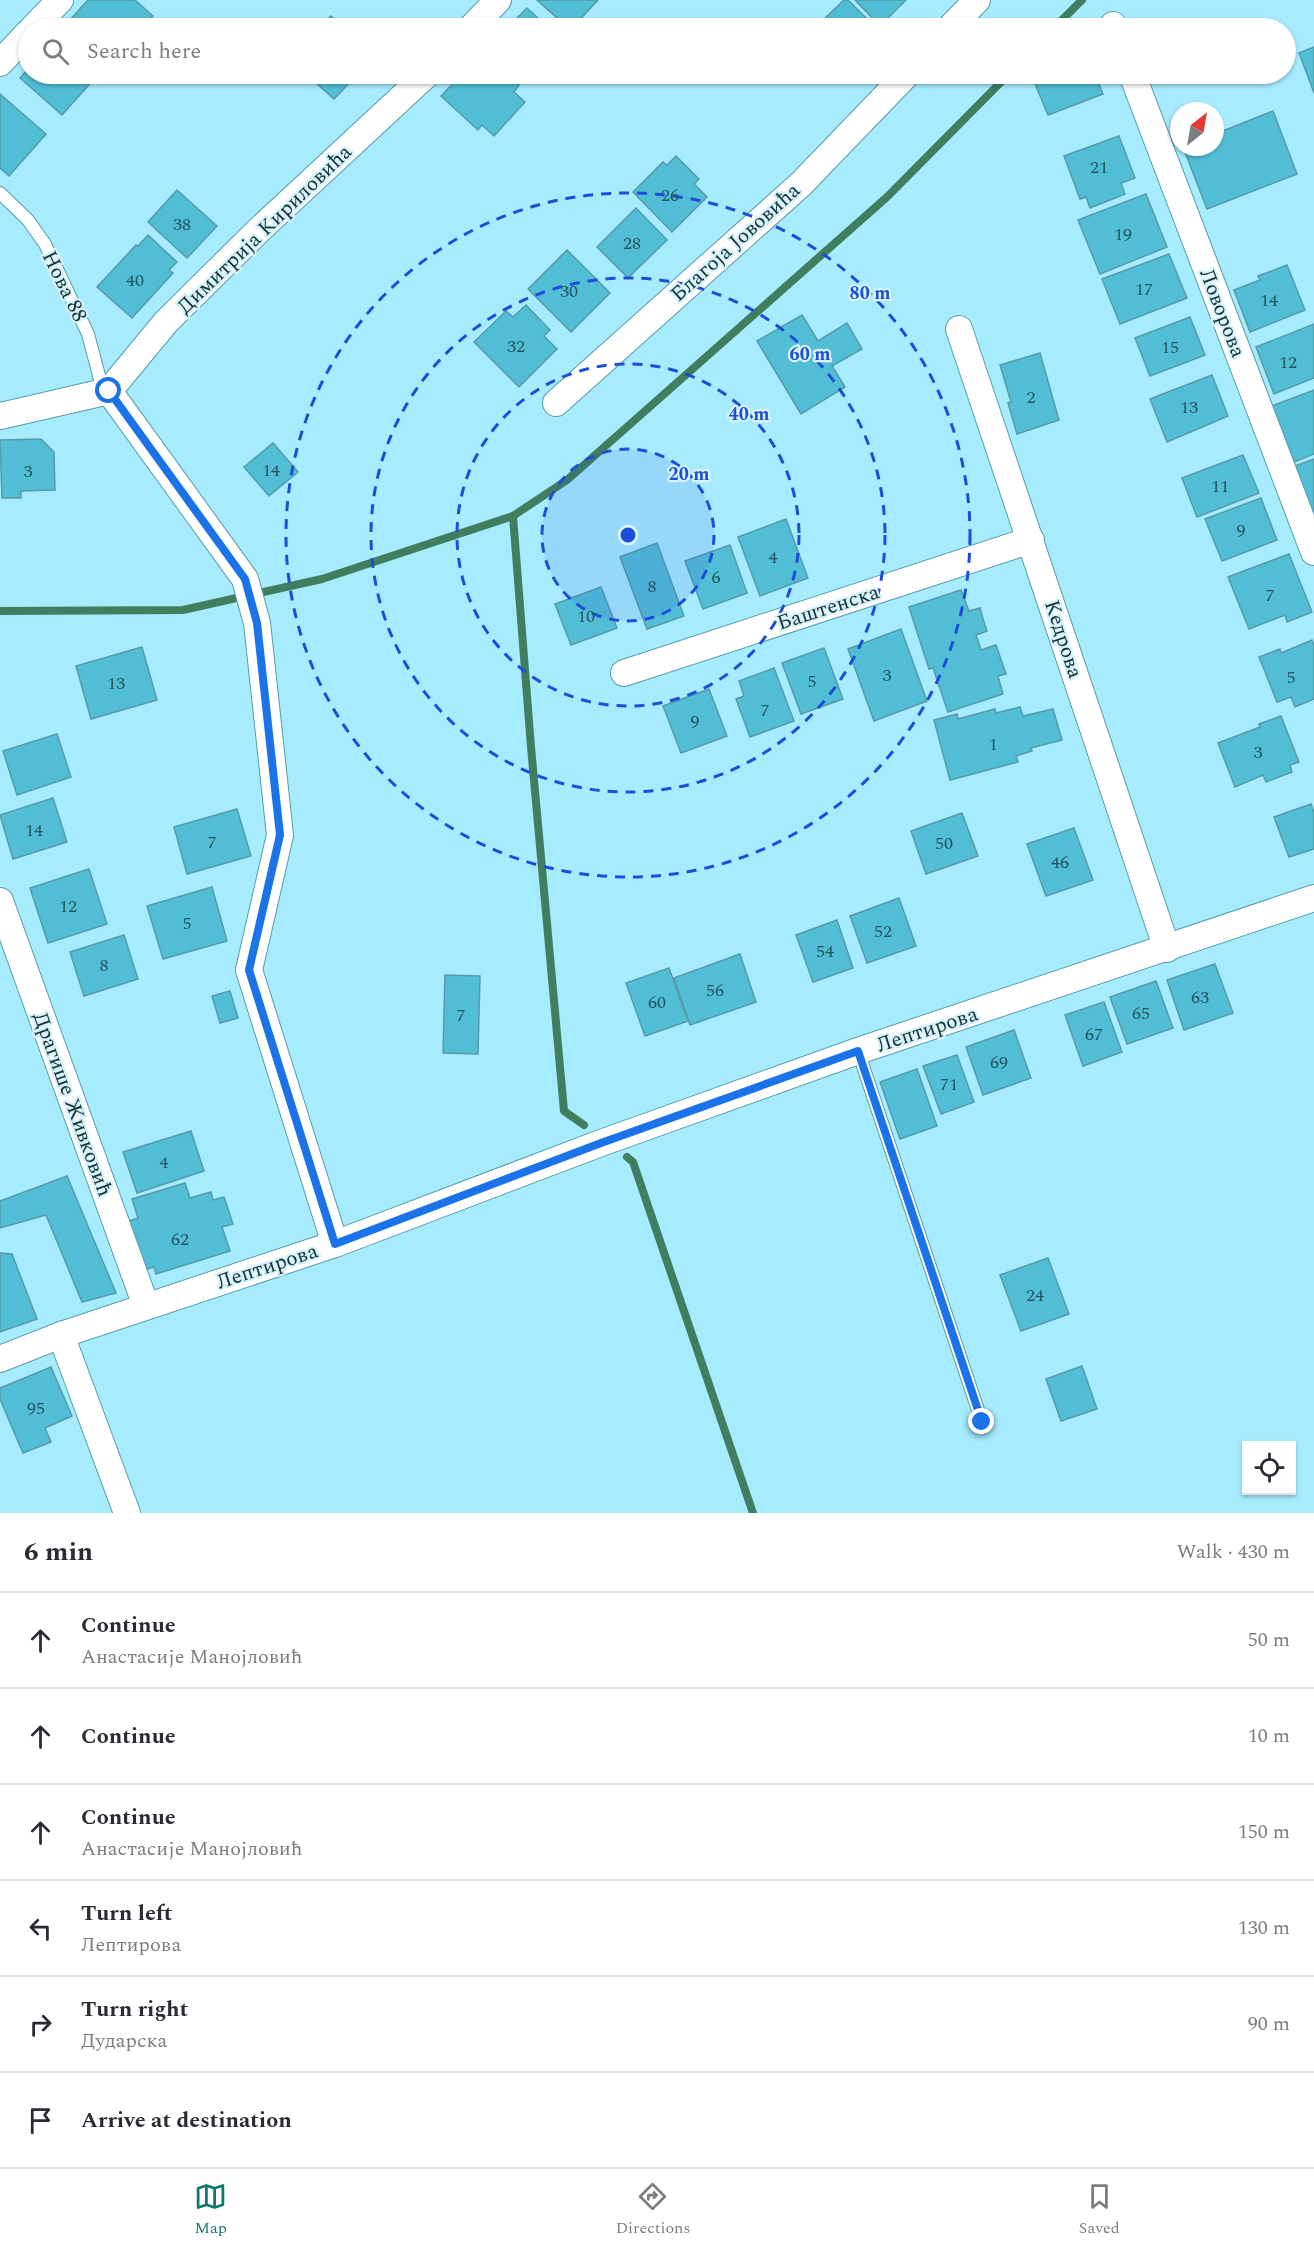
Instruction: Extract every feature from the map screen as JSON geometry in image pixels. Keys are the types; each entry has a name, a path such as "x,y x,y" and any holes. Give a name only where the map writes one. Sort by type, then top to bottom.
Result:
{"street":[{"path":"43,18 60,0"},
{"path":"481,18 498,0"},
{"path":"960,18 977,0"},
{"path":"0,63 18,44"},
{"name":"Димитрија Кириловића","path":"109,391 175,314 259,230 416,84"},
{"name":"Благоја Јововића","path":"556,403 801,184 897,84"},
{"name":"Ловорова","path":"1136,84 1314,552"},
{"name":"Кедрова","path":"959,329 1167,949"},
{"path":"0,416 109,391 245,579 257,623 280,835 249,970 335,1244"},
{"name":"Баштенска","path":"624,673 1031,540"},
{"name":"Лептирова","path":"0,1359 61,1335 335,1244 601,1143 858,1051 1314,898"},
{"name":"Драгише Живковић","path":"0,901 146,1306"},
{"path":"61,1335 127,1513"}],"lane":[{"name":"Нова 88","path":"0,193 28,220 45,244 88,334 102,387 109,391"},
{"path":"858,1051 982,1422"}],"building":[{"path":"88,0 135,0 153,16 151,18 72,18"},
{"path":"537,0 598,0 581,18 557,18"},
{"path":"844,0 848,0 866,18 825,18"},
{"path":"855,0 906,0 888,18 872,18"},
{"path":"527,8 538,18 517,18"},
{"path":"1314,47 1314,93 1299,53"},
{"path":"27,84 90,84 62,115"},
{"path":"317,84 348,84 334,99"},
{"path":"452,84 518,84 514,92 525,102 494,136 482,125 478,130 441,96"},
{"path":"1035,84 1099,84 1103,94 1048,115"},
{"path":"0,94 46,134 9,176 0,168"},
{"path":"1273,111 1297,174 1207,209 1186,156 1224,156 1224,130"},
{"path":"1119,136 1135,178 1121,183 1125,194 1090,208 1086,197 1080,199 1064,156"},
{"path":"676,156 699,179 694,184 707,197 672,232 633,192 663,162 667,165"},
{"path":"177,190 217,226 187,258 148,222"},
{"path":"1146,194 1167,247 1100,274 1078,220"},
{"path":"636,208 667,240 628,278 597,247"},
{"path":"148,235 177,262 169,270 173,273 132,318 97,287"},
{"path":"567,250 610,293 571,332 528,289"},
{"path":"1169,254 1187,298 1120,324 1102,279"},
{"path":"1287,265 1305,310 1250,332 1234,290 1260,280 1258,276"},
{"path":"526,305 550,330 544,336 557,349 519,387 474,342 506,311 513,317"},
{"path":"802,315 818,341 847,323 862,349 832,366 845,387 801,414 757,341"},
{"path":"1190,317 1205,355 1150,376 1135,338"},
{"path":"1314,324 1314,378 1274,394 1256,347"},
{"path":"1040,353 1059,420 1017,434 1008,403 1011,402 1000,365"},
{"path":"1212,375 1228,416 1167,442 1150,399"},
{"path":"1314,390 1314,454 1294,462 1272,406"},
{"path":"41,439 54,452 55,490 21,491 21,498 2,498 0,440"},
{"path":"273,443 298,472 269,496 244,467"},
{"path":"1243,455 1259,493 1197,517 1182,478"},
{"path":"1314,459 1314,514 1313,514 1295,466"},
{"path":"1261,498 1277,540 1222,561 1205,519"},
{"path":"786,519 808,578 760,596 738,537"},
{"path":"657,543 684,616 647,629 620,557"},
{"path":"730,545 747,593 703,609 685,561"},
{"path":"1289,554 1312,612 1287,622 1285,615 1249,629 1228,577"},
{"path":"601,587 617,628 571,645 555,604"},
{"path":"961,590 969,611 980,608 987,631 976,635 981,650 996,645 1006,674 998,676 1003,694 948,712 933,668 929,669 909,607"},
{"path":"901,629 927,701 874,721 848,649"},
{"path":"1312,640 1314,699 1295,707 1291,697 1277,702 1259,657 1280,649 1281,653"},
{"path":"142,647 157,700 91,719 76,666"},
{"path":"824,648 843,699 801,714 782,663"},
{"path":"774,668 794,721 750,737 736,699 744,696 739,681"},
{"path":"709,689 727,736 681,753 663,706"},
{"path":"1020,707 1023,716 1053,709 1062,740 1031,748 1032,751 1016,756 1018,762 950,780 934,720 957,714 958,719 995,709 996,713"},
{"path":"1281,716 1299,762 1290,765 1292,772 1266,782 1263,775 1235,787 1218,743 1260,727 1259,724"},
{"path":"57,734 71,777 17,795 3,751"},
{"path":"53,798 67,842 13,859 0,815"},
{"path":"1311,804 1314,813 1314,849 1289,857 1274,817"},
{"path":"237,809 251,856 187,874 174,827"},
{"path":"962,813 978,856 926,874 911,831"},
{"path":"1074,828 1093,880 1046,896 1027,844"},
{"path":"89,869 107,924 48,943 30,888"},
{"path":"212,887 227,941 163,959 147,906"},
{"path":"899,898 916,946 867,963 850,916"},
{"path":"837,920 853,968 813,982 796,935"},
{"path":"124,935 138,979 84,996 70,952"},
{"path":"740,954 756,1002 690,1025 674,978"},
{"path":"1215,964 1233,1013 1184,1030 1167,980"},
{"path":"669,968 688,1021 645,1036 626,983"},
{"path":"445,975 480,976 478,1054 443,1053"},
{"path":"1156,981 1173,1028 1127,1044 1110,997"},
{"path":"230,991 238,1018 220,1023 212,996"},
{"path":"1104,1002 1122,1052 1083,1066 1065,1015"},
{"path":"1014,1030 1031,1078 983,1095 966,1047"},
{"path":"957,1055 974,1102 941,1114 923,1066"},
{"path":"917,1069 937,1126 900,1139 880,1082"},
{"path":"191,1131 204,1171 137,1193 123,1152"},
{"path":"67,1176 116,1293 82,1302 46,1215 0,1228 0,1201"},
{"path":"185,1183 190,1198 211,1192 213,1200 224,1197 233,1224 222,1227 230,1251 156,1274 154,1267 144,1270 129,1221 138,1218 132,1199"},
{"path":"0,1253 12,1254 37,1319 0,1332"},
{"path":"1048,1258 1069,1314 1021,1331 1000,1275"},
{"path":"1082,1366 1097,1409 1061,1421 1046,1379"},
{"path":"51,1367 72,1416 45,1428 51,1442 23,1453 0,1399 0,1388"}],"waterway":[{"path":"1064,18 1082,0"},
{"path":"0,611 183,610 322,579 513,516 567,480 887,197 999,84"},
{"path":"513,516 564,1111 584,1125"},
{"path":"627,1157 633,1162 753,1513"}],"route":[{"path":"109,391 245,579 257,623 280,835 249,970 335,1244 601,1143 858,1051 982,1422"}]}
